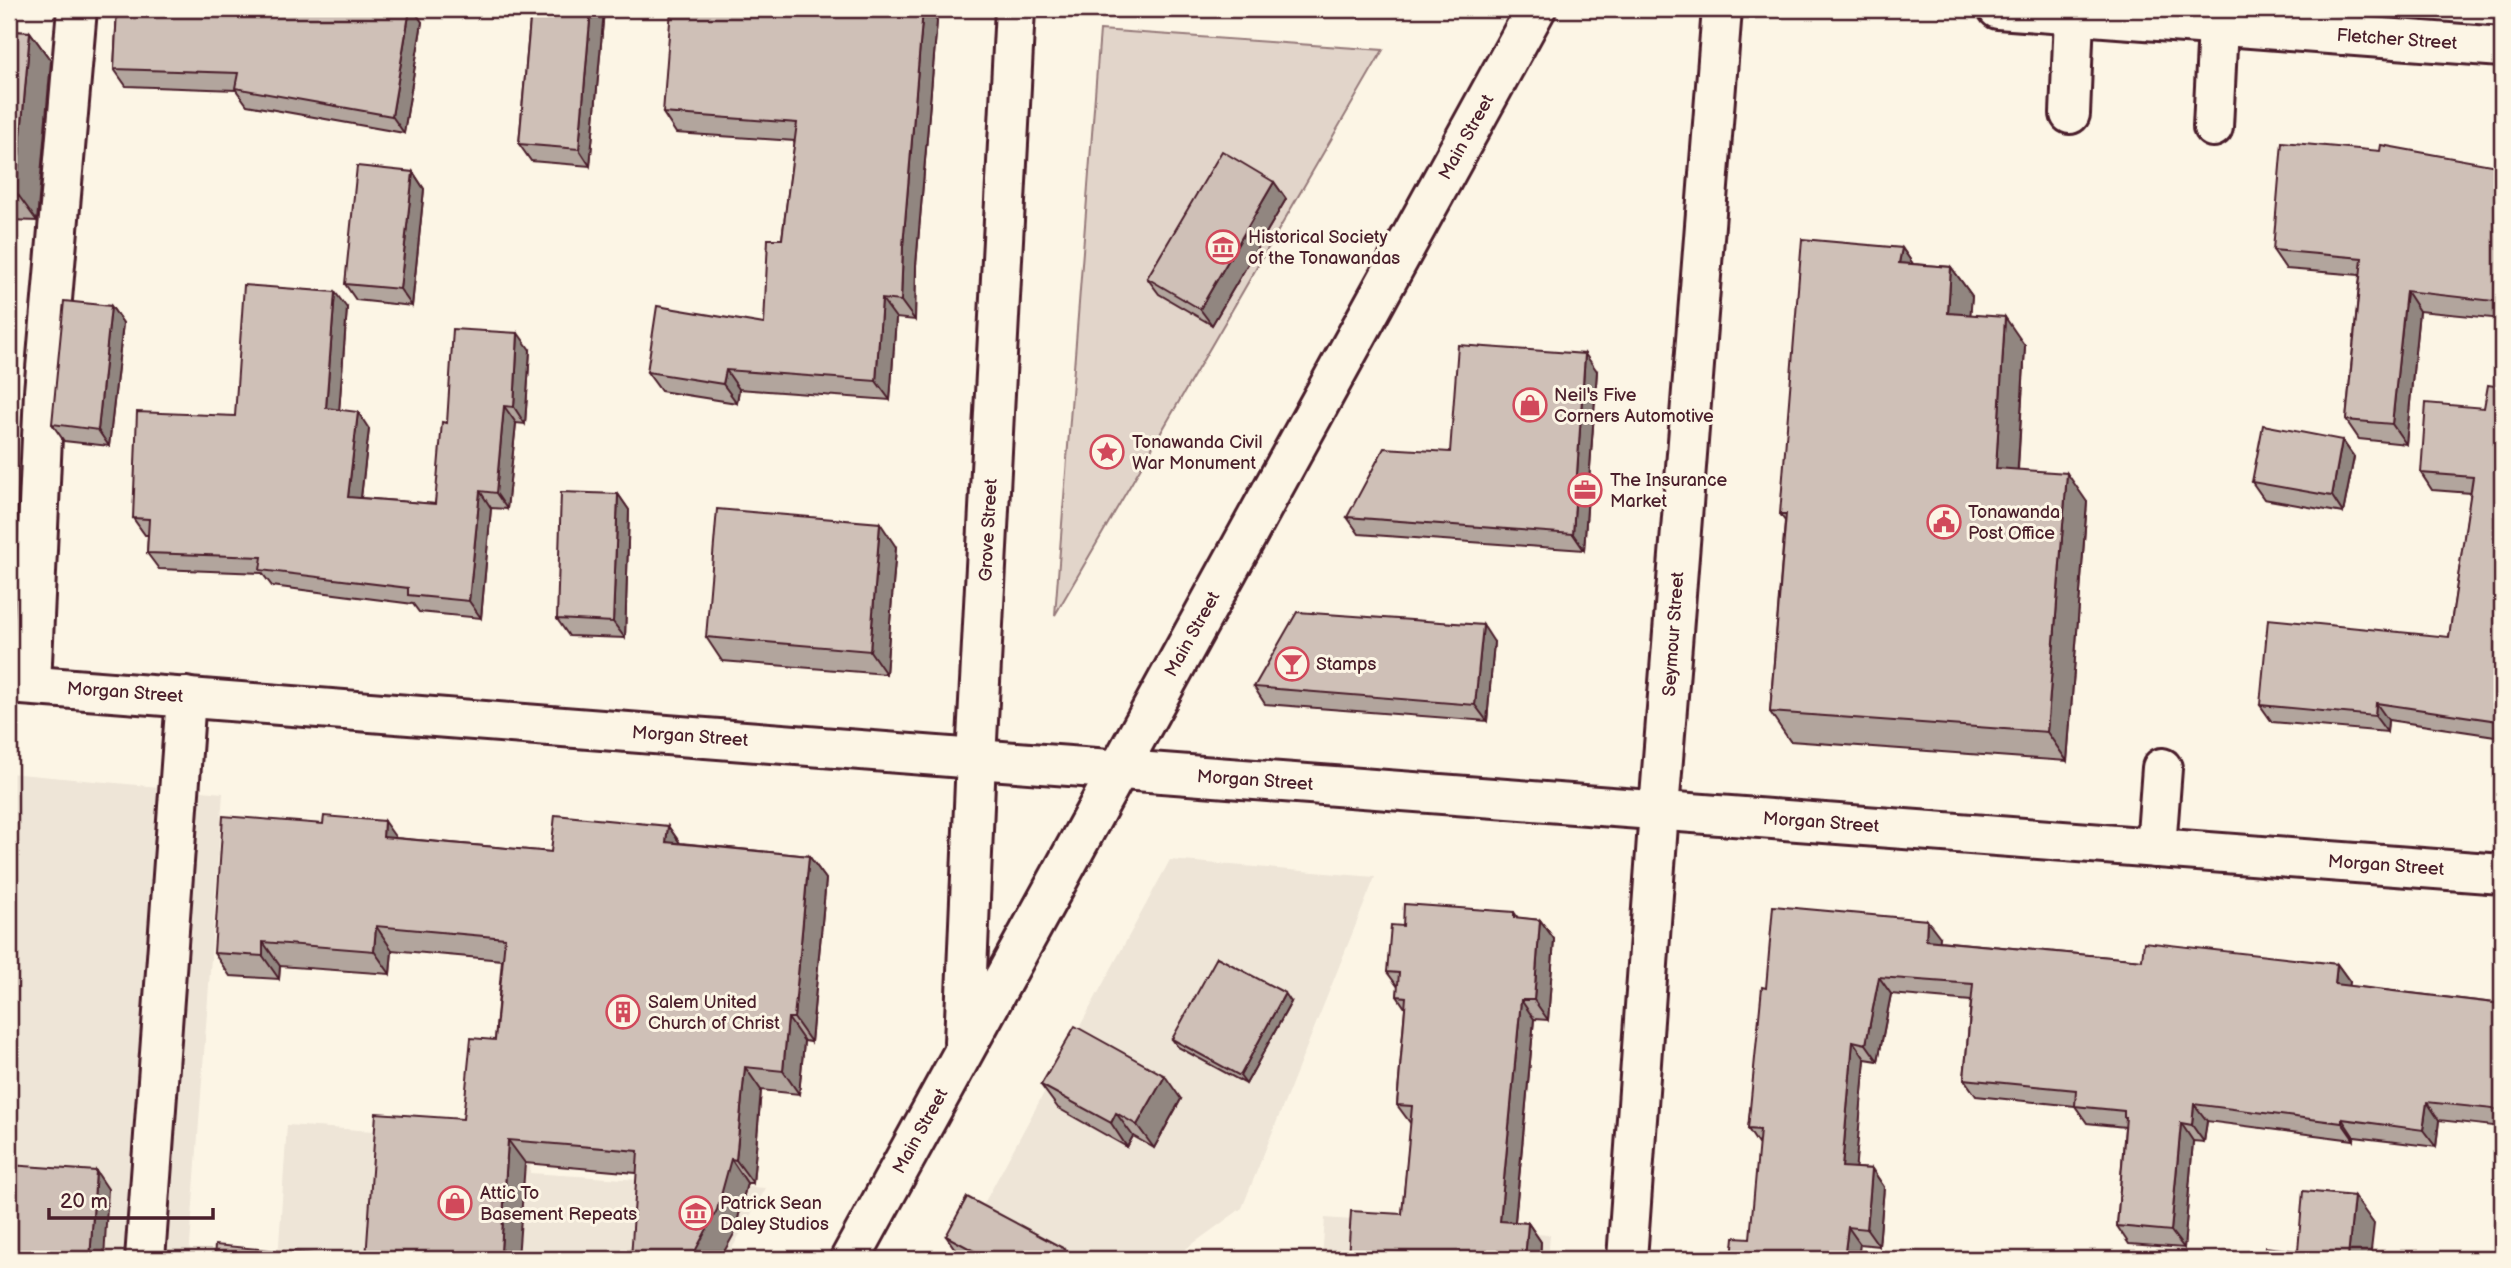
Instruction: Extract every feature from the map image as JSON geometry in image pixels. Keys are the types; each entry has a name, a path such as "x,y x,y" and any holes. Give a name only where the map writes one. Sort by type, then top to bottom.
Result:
{"street":[{"path":"20,684 76,9"},
{"name":"Grove Street","path":"964,1051 976,759 1015,9"},
{"name":"Main Street","path":"850,1259 1536,9"},
{"name":"Seymour Street","path":"1627,1259 1659,810 1722,9"},
{"name":"Fletcher Street","path":"1998,9 2502,47"},
{"path":"2070,114 2074,16"},
{"path":"2213,127 2218,26"},
{"name":"Morgan Street","path":"20,684 2502,874"},
{"path":"145,1259 186,697"},
{"path":"2156,848 2162,768"}],"shaded area":[{"path":"1100,30 1383,50 1055,615"},
{"path":"9,773 223,793 189,1259 9,1259"},
{"path":"1170,860 1375,877 1242,1208 1172,1259 954,1259"},
{"path":"287,1125 531,1142 530,1173 766,1188 726,1259 278,1259"},
{"path":"1325,1218 1550,1235 1548,1259 1322,1259"}],"building":[{"path":"117,9 410,9 392,116 235,88 238,73 114,69"},
{"path":"531,9 591,9 579,149 519,144"},
{"path":"671,9 923,9 903,246 901,301 882,299 876,381 726,370 723,384 647,372 657,306 764,324 768,239 782,239 797,123 663,113"},
{"path":"9,31 30,32 16,192 9,192"},
{"path":"2282,142 2380,151 2381,145 2502,167 2502,302 2406,291 2392,424 2346,420 2362,258 2273,250"},
{"name":"Historical Society of the Tonawandas","path":"1222,151 1274,182 1200,309 1147,278"},
{"path":"357,166 413,172 400,289 345,284"},
{"name":"Tonawanda Post Office","path":"1802,239 1902,248 1899,263 1951,267 1948,313 2005,317 1996,468 2067,473 2047,732 1770,712 1786,514 1780,514"},
{"path":"244,285 335,292 326,408 358,412 348,497 435,504 442,422 447,423 453,329 518,333 514,407 504,406 496,493 480,491 469,601 408,595 408,588 260,570 262,557 147,553 149,519 133,518 137,412 235,416"},
{"path":"64,301 111,306 98,430 52,424"},
{"path":"1458,345 1585,354 1573,534 1347,517 1384,448 1450,452"},
{"path":"2488,385 2502,387 2502,653 2498,721 2376,703 2375,716 2260,705 2268,619 2449,637 2473,477 2421,473 2426,403 2484,408"},
{"path":"2263,425 2342,440 2332,496 2252,482"},
{"path":"561,492 618,494 613,622 557,619"},
{"path":"717,509 880,523 870,651 706,637"},
{"path":"1297,612 1483,625 1475,705 1254,687"},
{"path":"555,815 668,826 666,842 809,856 794,1018 788,1018 783,1071 745,1067 736,1160 731,1159 717,1210 691,1259 631,1259 638,1151 508,1140 501,1251 584,1259 366,1259 376,1113 463,1119 471,1038 495,1040 505,938 376,926 374,951 263,942 263,956 214,953 223,816 323,824 324,816 384,821 383,837 551,852"},
{"path":"1404,904 1514,912 1514,917 1540,920 1534,1000 1521,1000 1500,1221 1528,1223 1525,1259 1348,1259 1351,1211 1402,1214 1412,1106 1397,1105 1406,997 1397,996 1399,973 1387,972 1391,925 1403,926"},
{"path":"1773,906 1927,920 1926,940 2142,960 2144,942 2337,964 2335,984 2502,1004 2502,1110 2427,1102 2423,1130 2342,1119 2342,1123 2194,1104 2192,1125 2181,1123 2171,1231 2117,1226 2126,1117 2124,1111 2075,1106 2076,1090 1964,1079 1973,984 1879,977 1866,1044 1853,1041 1842,1167 1872,1169 1867,1229 1848,1227 1844,1259 1732,1259 1734,1237 1750,1238 1760,1130 1748,1129 1762,987 1766,988"},
{"path":"1217,957 1285,993 1240,1076 1172,1039"},
{"path":"1075,1026 1165,1076 1137,1125 1116,1113 1111,1123 1041,1085"},
{"path":"9,1165 96,1171 90,1259 9,1259"},
{"path":"2303,1191 2354,1196 2348,1257 2365,1259 2264,1259 2265,1247 2298,1251"},
{"path":"967,1197 1074,1254 1071,1259 989,1259 946,1236"},
{"path":"215,1245 366,1259 214,1259"}],"place":[{"name":"Historical Society of the Tonawandas","path":"1223,247"},
{"name":"Neil's Five Corners Automotive","path":"1530,405"},
{"name":"Tonawanda Civil War Monument","path":"1107,452"},
{"name":"The Insurance Market","path":"1585,490"},
{"name":"Tonawanda Post Office","path":"1944,522"},
{"name":"Stamps","path":"1292,664"},
{"name":"Salem United Church of Christ","path":"623,1012"},
{"name":"Attic To Basement Repeats","path":"455,1203"},
{"name":"Patrick Sean Daley Studios","path":"696,1213"}]}
